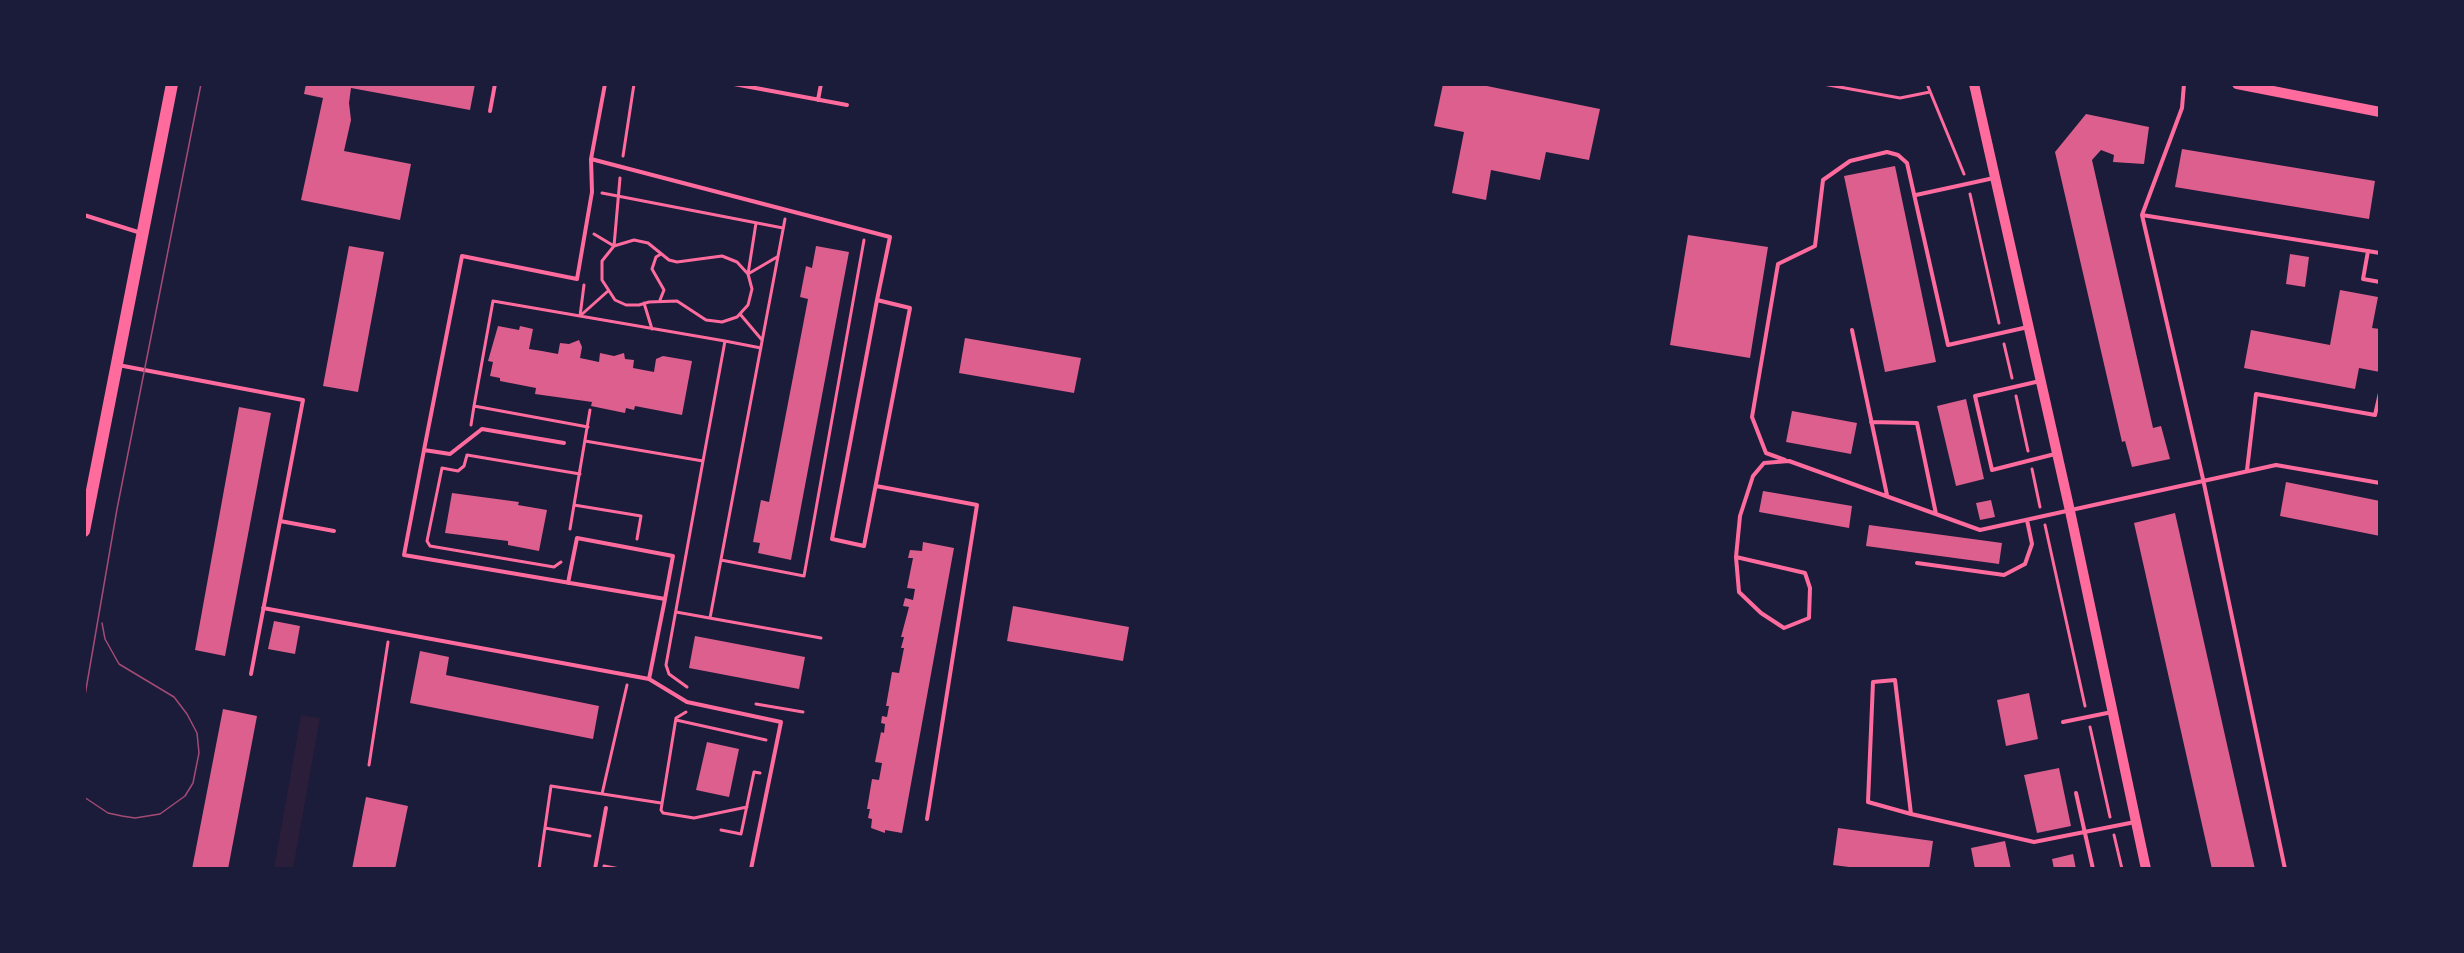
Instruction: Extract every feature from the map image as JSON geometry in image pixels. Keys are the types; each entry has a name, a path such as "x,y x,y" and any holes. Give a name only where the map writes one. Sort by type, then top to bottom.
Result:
{"main road":[{"path":"84,531 172,84"}],"street":[{"path":"1974,84 2058,454 2146,869"},
{"path":"2237,84 2380,112"}],"lane":[{"path":"490,111 495,84"},
{"path":"605,84 591,159 592,192 577,279 462,256 404,555 665,599"},
{"path":"734,84 847,105"},
{"path":"818,100 821,84"},
{"path":"2184,84 2182,108 2142,215 2203,479 2284,869"},
{"path":"2029,327 1948,345 1907,163 1898,155 1887,152 1850,160 1823,180 1815,246 1778,264 1752,417 1766,453 1980,530 2203,479 2276,465 2380,483"},
{"path":"591,159 890,237 877,300 832,539 864,546 910,308 877,300"},
{"path":"1916,195 1995,178"},
{"path":"84,215 143,233"},
{"path":"2142,215 2380,253"},
{"path":"2368,251 2363,279 2380,282"},
{"path":"1852,330 1887,496"},
{"path":"117,364 303,400 251,674"},
{"path":"2041,381 1975,396 1992,470 2058,454"},
{"path":"2247,470 2256,394 2375,415 2380,393"},
{"path":"1871,422 1917,423 1936,514"},
{"path":"424,450 450,454 482,429 564,443"},
{"path":"1737,557 1805,573 1810,588 1809,618 1784,628 1761,613 1738,592 1737,557 1740,516 1753,476 1764,463 1789,461"},
{"path":"876,486 977,505 927,819"},
{"path":"1917,563 2004,575 2025,564 2032,544 2027,520"},
{"path":"280,521 334,531"},
{"path":"568,583 577,538 673,556 649,679"},
{"path":"263,608 649,679 687,702 781,722 752,869"},
{"path":"1911,814 1894,680 1874,682 1868,802 1911,814 2034,842 2135,822"},
{"path":"2062,722 2112,711"},
{"path":"2076,793 2093,869"},
{"path":"595,869 606,808"}],"path":[{"path":"634,84 621,167 614,246 602,261 602,280 615,300 626,305 677,301 706,320 722,322 740,314 748,305 752,289 748,274 756,223"},
{"path":"1823,84 1900,98 1930,92"},
{"path":"1927,84 1968,184 2122,869"},
{"path":"599,193 783,228 710,618"},
{"path":"784,222 795,225"},
{"path":"591,245 594,223"},
{"path":"593,233 614,246 634,240 648,243 661,254 678,262 722,256 737,262 748,274"},
{"path":"721,560 804,576 864,239"},
{"path":"659,301 664,290 652,269 656,257 661,254"},
{"path":"748,274 778,257"},
{"path":"580,316 585,280"},
{"path":"580,316 608,291"},
{"path":"588,427 474,406 493,301 761,348"},
{"path":"644,303 652,328"},
{"path":"740,314 762,340"},
{"path":"694,693 669,674 666,664 725,341"},
{"path":"568,536 590,410"},
{"path":"585,441 703,461"},
{"path":"565,557 554,567 430,546 427,541 442,468 458,471 464,466 467,455 579,474"},
{"path":"574,505 641,516 635,549"},
{"path":"676,612 821,638"},
{"path":"369,765 390,631"},
{"path":"603,794 630,676"},
{"path":"749,703 803,712"},
{"path":"700,704 676,720 661,803 663,813 694,818 747,807"},
{"path":"676,720 767,738 764,750"},
{"path":"721,830 741,834 754,771 760,773"},
{"path":"538,869 551,786 661,803"},
{"path":"545,828 600,838"}],"shaded area":[{"path":"301,715 320,718 293,869 274,869"}],"building":[{"path":"306,84 475,84 470,110 351,88 349,103 351,120 344,151 411,164 400,220 301,200 323,98 304,94"},
{"path":"1443,84 1477,84 1600,109 1589,160 1546,152 1540,180 1491,170 1486,200 1452,193 1464,132 1434,126"},
{"path":"2086,114 2149,127 2144,164 2113,162 2114,155 2101,150 2092,160 2153,428 2161,426 2170,459 2132,467 2125,441 2122,442 2055,152"},
{"path":"2182,149 2375,181 2369,219 2175,187"},
{"path":"1895,166 1936,362 1885,372 1844,176"},
{"path":"1688,235 1768,247 1750,358 1670,345"},
{"path":"349,246 384,252 358,392 323,386"},
{"path":"816,246 849,252 791,560 758,553 760,543 753,542 761,500 769,502 808,299 800,297 806,266 812,268"},
{"path":"2290,254 2309,257 2305,287 2286,284"},
{"path":"2340,290 2378,297 2372,328 2380,329 2380,372 2359,368 2355,389 2244,368 2251,330 2330,345"},
{"path":"498,326 519,330 520,326 533,329 529,349 558,354 560,343 569,344 579,340 582,347 580,358 599,362 600,353 614,356 624,353 625,359 634,360 633,368 654,372 656,359 663,356 692,361 682,415 635,406 634,410 626,408 625,413 591,406 592,402 535,394 536,388 500,381 500,378 490,376 493,362 488,361"},
{"path":"965,338 1081,358 1074,393 959,373"},
{"path":"1966,399 1984,479 1956,486 1937,406"},
{"path":"239,407 271,413 225,656 195,650"},
{"path":"1792,411 1857,423 1851,454 1786,442"},
{"path":"2286,482 2380,501 2380,536 2280,516"},
{"path":"1763,491 1852,506 1849,528 1759,512"},
{"path":"452,493 519,502 518,505 547,510 539,551 508,545 508,541 445,533"},
{"path":"1991,500 1995,517 1980,520 1976,503"},
{"path":"2175,513 2255,869 2212,869 2134,523"},
{"path":"1869,525 2002,543 1999,564 1866,546"},
{"path":"923,542 954,548 902,833 885,830 885,833 871,828 872,819 868,818 870,809 867,809 872,779 879,780 882,763 875,762 881,732 884,733 885,724 881,723 882,716 887,717 889,706 886,706 892,672 899,673 904,648 901,648 904,637 901,637 909,607 903,606 905,598 913,600 915,589 907,588 913,558 908,558 910,550 922,551"},
{"path":"1013,606 1129,627 1123,661 1007,641"},
{"path":"274,621 300,626 295,654 268,649"},
{"path":"695,636 805,657 799,689 689,668"},
{"path":"420,651 449,657 446,675 599,706 593,739 410,703"},
{"path":"2029,693 2038,739 2006,746 1997,700"},
{"path":"223,709 257,716 228,869 192,869"},
{"path":"707,742 739,749 729,797 696,790"},
{"path":"2059,768 2071,826 2037,833 2024,775"},
{"path":"366,797 408,806 395,869 352,869"},
{"path":"1838,828 1933,841 1929,869 1865,869 1833,865"},
{"path":"2005,841 2011,869 1975,869 1971,848"},
{"path":"2073,854 2076,869 2054,869 2052,859"}],"tram line":[{"path":"84,701 117,509 201,84"},
{"path":"84,797 108,813 135,818 160,814 185,796 193,783 199,753 197,733 187,714 174,697 119,664 105,639 102,623"}]}
